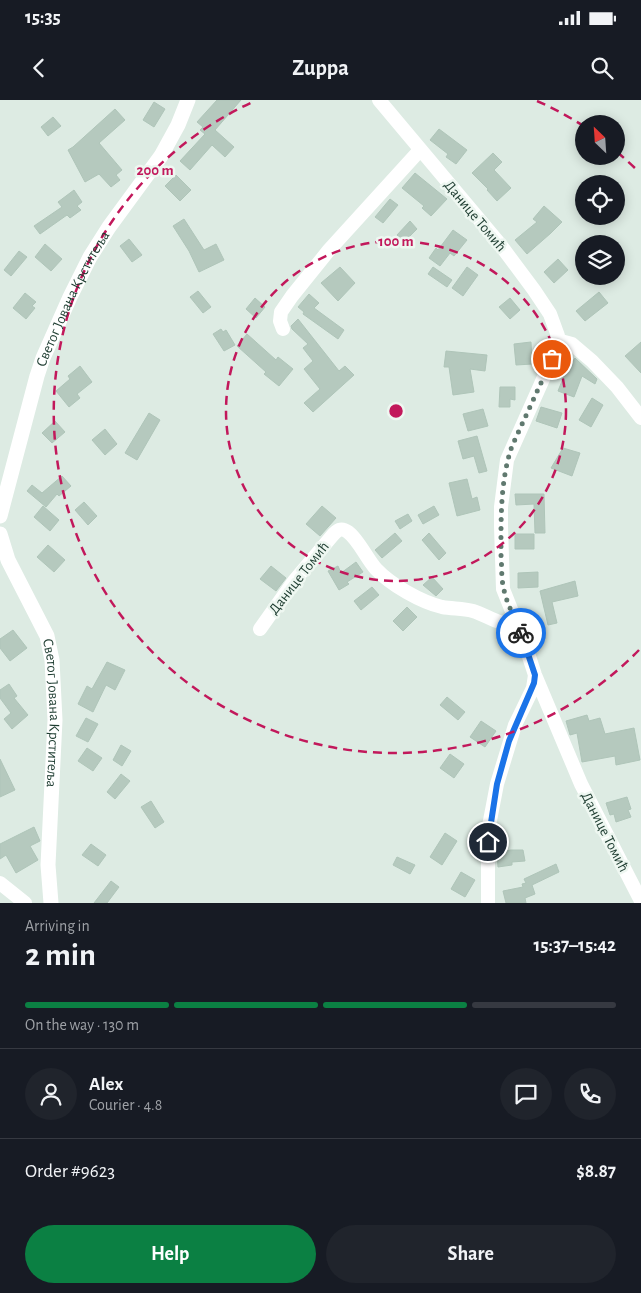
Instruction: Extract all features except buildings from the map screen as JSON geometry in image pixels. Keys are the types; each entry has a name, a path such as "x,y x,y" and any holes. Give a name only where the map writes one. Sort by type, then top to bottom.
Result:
{"street":[{"name":"Светог Јована Крститеља","path":"0,516 3,492 43,358 70,296 99,242 161,156 178,125 188,100"},
{"name":"Данице Томић","path":"379,100 499,243 550,314 558,336 556,350 507,460 500,526 501,572 505,594 526,644 544,698 584,791 641,901"},
{"path":"284,329 280,321 281,312 292,296 329,250 420,150"},
{"path":"557,340 572,344 592,361 617,387 641,418"},
{"name":"Данице Томић","path":"260,629 294,581 336,530 342,529 349,533 387,579 401,588 440,606 469,610 504,624 516,623"},
{"name":"Светог Јована Крститеља","path":"0,534 8,560 46,636 52,660 54,720 48,858 51,903"},
{"path":"488,903 488,832 497,784 509,741 533,688 535,675"},
{"path":"526,703 537,698 544,698"},
{"path":"0,883 25,903"}],"way so far":[{"path":"521,633 503,589 501,572 500,526 504,477 512,446 552,359"}],"route":[{"path":"488,842 488,832 497,784 509,741 534,683 535,675 521,633"}]}
